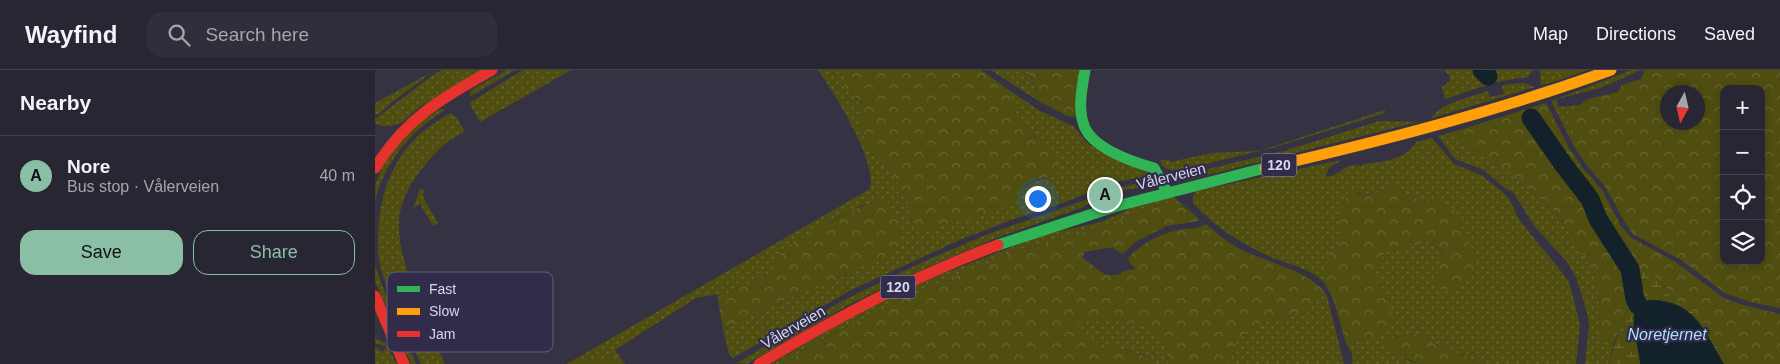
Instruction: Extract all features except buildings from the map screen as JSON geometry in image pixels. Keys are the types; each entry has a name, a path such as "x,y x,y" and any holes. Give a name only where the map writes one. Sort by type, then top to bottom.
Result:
{"main road":[{"path":"375,168 392,141 418,115 492,70"},
{"path":"1085,70 1081,103 1086,129 1096,140 1110,150 1123,157 1154,168 1167,192"},
{"name":"Vålerveien","path":"759,364 857,308 942,267 997,245 1075,218 1167,192 1477,115 1611,70"},
{"path":"375,296 387,324"},
{"path":"399,352 404,364"}],"green space":[{"path":"442,70 482,70 421,106 401,123 382,126 375,123 375,119"},
{"path":"507,70 515,70 470,95 471,90"},
{"path":"523,70 571,70 480,122 470,104 471,102"},
{"path":"818,70 845,70 848,88 852,95 860,102 863,110 861,123 868,149 891,171 908,202 912,223 934,229 1017,193 1035,181 1055,176 1036,137 1022,122 1012,107 1009,90 1040,111 1073,126 1088,144 1147,172 1147,176 1112,183 1063,203 962,239 851,290 733,358 729,354 723,330 771,306 844,276 902,232 893,209 865,204 830,221 781,252 776,265 769,273 756,282 721,296 717,294 696,298 615,350 608,362 577,358 870,189 871,177 861,146 844,110"},
{"path":"845,70 981,70 1009,90 1012,107 1022,122 1058,163 1059,171 1055,176 1037,179 1026,184 1006,205 997,211 964,221 941,225 934,229 920,231 912,223 908,202 891,171 868,149 861,123 863,110 861,102 848,92 845,85"},
{"path":"991,70 1028,70 1040,102"},
{"path":"1028,70 1083,70 1079,112 1074,117 1068,116 1040,102"},
{"path":"1444,70 1532,70 1528,77 1496,82 1445,99 1442,87 1450,81 1449,75"},
{"path":"1540,70 1557,70 1560,80 1541,85"},
{"path":"1557,70 1588,70 1560,80"},
{"path":"1632,70 1641,70 1600,88 1557,99 1558,107 1580,105 1571,123 1572,142 1551,101"},
{"path":"1645,70 1780,70 1780,308 1750,302 1725,293 1681,260 1633,234 1604,185 1585,163 1572,143 1570,129 1571,117 1580,105 1588,99 1618,92 1622,85 1641,79"},
{"path":"432,72 379,114 375,115 375,103"},
{"path":"1523,83 1535,87 1432,118 1435,113 1448,105 1487,91 1490,97 1504,94 1503,85"},
{"path":"1546,103 1569,148 1582,167 1602,190 1621,226 1630,237 1674,261 1722,297 1739,304 1780,314 1780,364 1726,364 1715,343 1691,310 1671,299 1666,287 1627,272 1634,301 1624,316 1613,345 1600,344 1598,289 1593,271 1571,235 1553,210 1503,168 1466,149 1461,144 1456,131"},
{"path":"442,109 445,110 421,127 401,148 386,172 375,200 376,184 380,173 385,162 401,139 421,120"},
{"path":"1385,110 1385,113 1272,148 1180,170 1167,169 1160,160 1172,162 1214,153 1262,150"},
{"path":"451,113 457,118 465,132 453,138 433,155 413,181 400,212 401,248 407,272 387,272 387,286 379,261 378,245 378,230 383,198 401,155 420,134"},
{"path":"1379,121 1418,122 1184,181 1180,179 1182,175 1284,151"},
{"path":"1456,131 1461,144 1466,149 1503,168 1553,210 1571,235 1593,271 1598,288 1600,344 1613,345 1608,364 1585,364 1589,325 1587,312 1576,277 1567,262 1535,227 1513,192 1506,189 1484,170 1455,159 1438,136"},
{"path":"1432,138 1454,164 1481,175 1504,193 1525,227 1569,282 1580,324 1576,364 1480,364 1468,357 1439,346 1427,336 1412,334 1392,338 1397,354 1412,362 1423,364 1352,364 1352,353 1346,344 1379,336 1374,279 1375,268 1385,252 1392,249 1402,250 1426,241 1438,249 1442,262 1459,228 1457,213 1440,202 1428,203 1392,187 1370,195 1357,192 1342,236 1338,244 1331,251 1325,283 1305,269 1266,255 1236,239 1209,219 1193,203 1196,191 1341,160 1328,170 1326,176 1330,176 1349,166 1361,166 1393,159 1412,148 1416,142"},
{"path":"1150,179 1148,186 1115,192 1078,209 999,237 935,264 852,303 747,364 737,363 842,301 925,261 988,234"},
{"path":"1392,187 1428,203 1440,202 1451,206 1457,213 1459,228 1476,253 1476,269 1456,288 1442,290 1435,285 1443,256 1437,247 1426,241 1402,250 1392,249 1385,252 1375,268 1374,279 1381,285 1393,317 1390,330 1379,336 1346,344 1334,301 1325,283 1328,258 1342,236 1340,219 1342,208 1348,192 1370,195"},
{"path":"420,189 424,189 423,197 438,223 433,226 420,204 413,208"},
{"path":"1168,197 1175,198 1189,210 1182,205 1169,203 1160,205 1044,245 1005,255 993,262 900,301 836,332 783,364 771,364 841,323 905,290 942,274 1043,235 1101,222 1136,206"},
{"path":"884,199 899,223 902,239 898,250 859,267 825,285 771,306 723,330 717,294 721,296 762,278 774,267 782,251 792,244 845,214 864,205"},
{"path":"1169,203 1178,204 1185,208 1199,219 1198,221 1167,226 1135,242 1124,253 1120,253 1113,247 1084,252 1083,258 1105,275 1117,275 1124,271 1136,269 1128,258 1146,243 1168,233 1198,228 1206,224 1240,249 1288,268 1311,280 1327,296 1324,294 1319,297 1307,313 1266,321 1239,337 1227,364 1168,364 1165,345 1151,329 1127,321 1102,319 1080,320 1075,327 1090,339 1148,358 1150,364 783,364 836,332 900,301 993,262 1005,255 1044,245 1126,218 1146,209"},
{"path":"375,265 387,297 387,309 375,281"},
{"name":"Noretjernet","path":"1645,270 1656,277 1666,287 1671,299 1691,310 1699,317 1726,364 1608,364 1624,316 1634,301 1627,272"},
{"path":"1324,294 1327,296 1344,364 1227,364 1238,337 1266,321 1307,313 1319,297"},
{"path":"1098,318 1136,323 1153,331 1160,336 1165,344 1168,364 1150,364 1148,357 1099,343 1081,334 1074,327 1080,320"},
{"path":"1412,334 1427,336 1439,346 1468,357 1480,364 1423,364 1386,351 1385,344 1392,338"},
{"path":"375,338 385,343 387,347 375,343"},
{"path":"375,346 382,352 387,347 387,352 390,352 397,364 375,364"},
{"path":"615,350 625,364 566,364 577,358 608,362"},
{"path":"406,352 411,352 416,364 411,364"},
{"path":"416,352 440,352 445,364 421,364"}],"water":[{"name":"Noretjernet","path":"1648,300 1664,301 1687,311 1703,329 1724,364 1640,364 1634,318 1638,306"}],"waterway":[{"path":"1482,70 1488,76"},
{"path":"1531,118 1590,199 1598,219 1630,269 1635,299 1638,305"}],"traffic: fast":[{"path":"1085,70 1081,114 1085,128 1090,136 1115,154 1154,168 1167,192"},
{"path":"998,245 1117,206 1265,168"}],"traffic: slow":[{"path":"1265,168 1353,147 1483,112 1611,70"}],"traffic: jam":[{"path":"375,168 412,122 441,100 492,70"},
{"path":"759,364 817,330 906,284 998,245"},
{"path":"375,296 387,324"},
{"path":"399,352 404,364"}],"place":[{"name":"Nore","path":"1105,195"}]}
